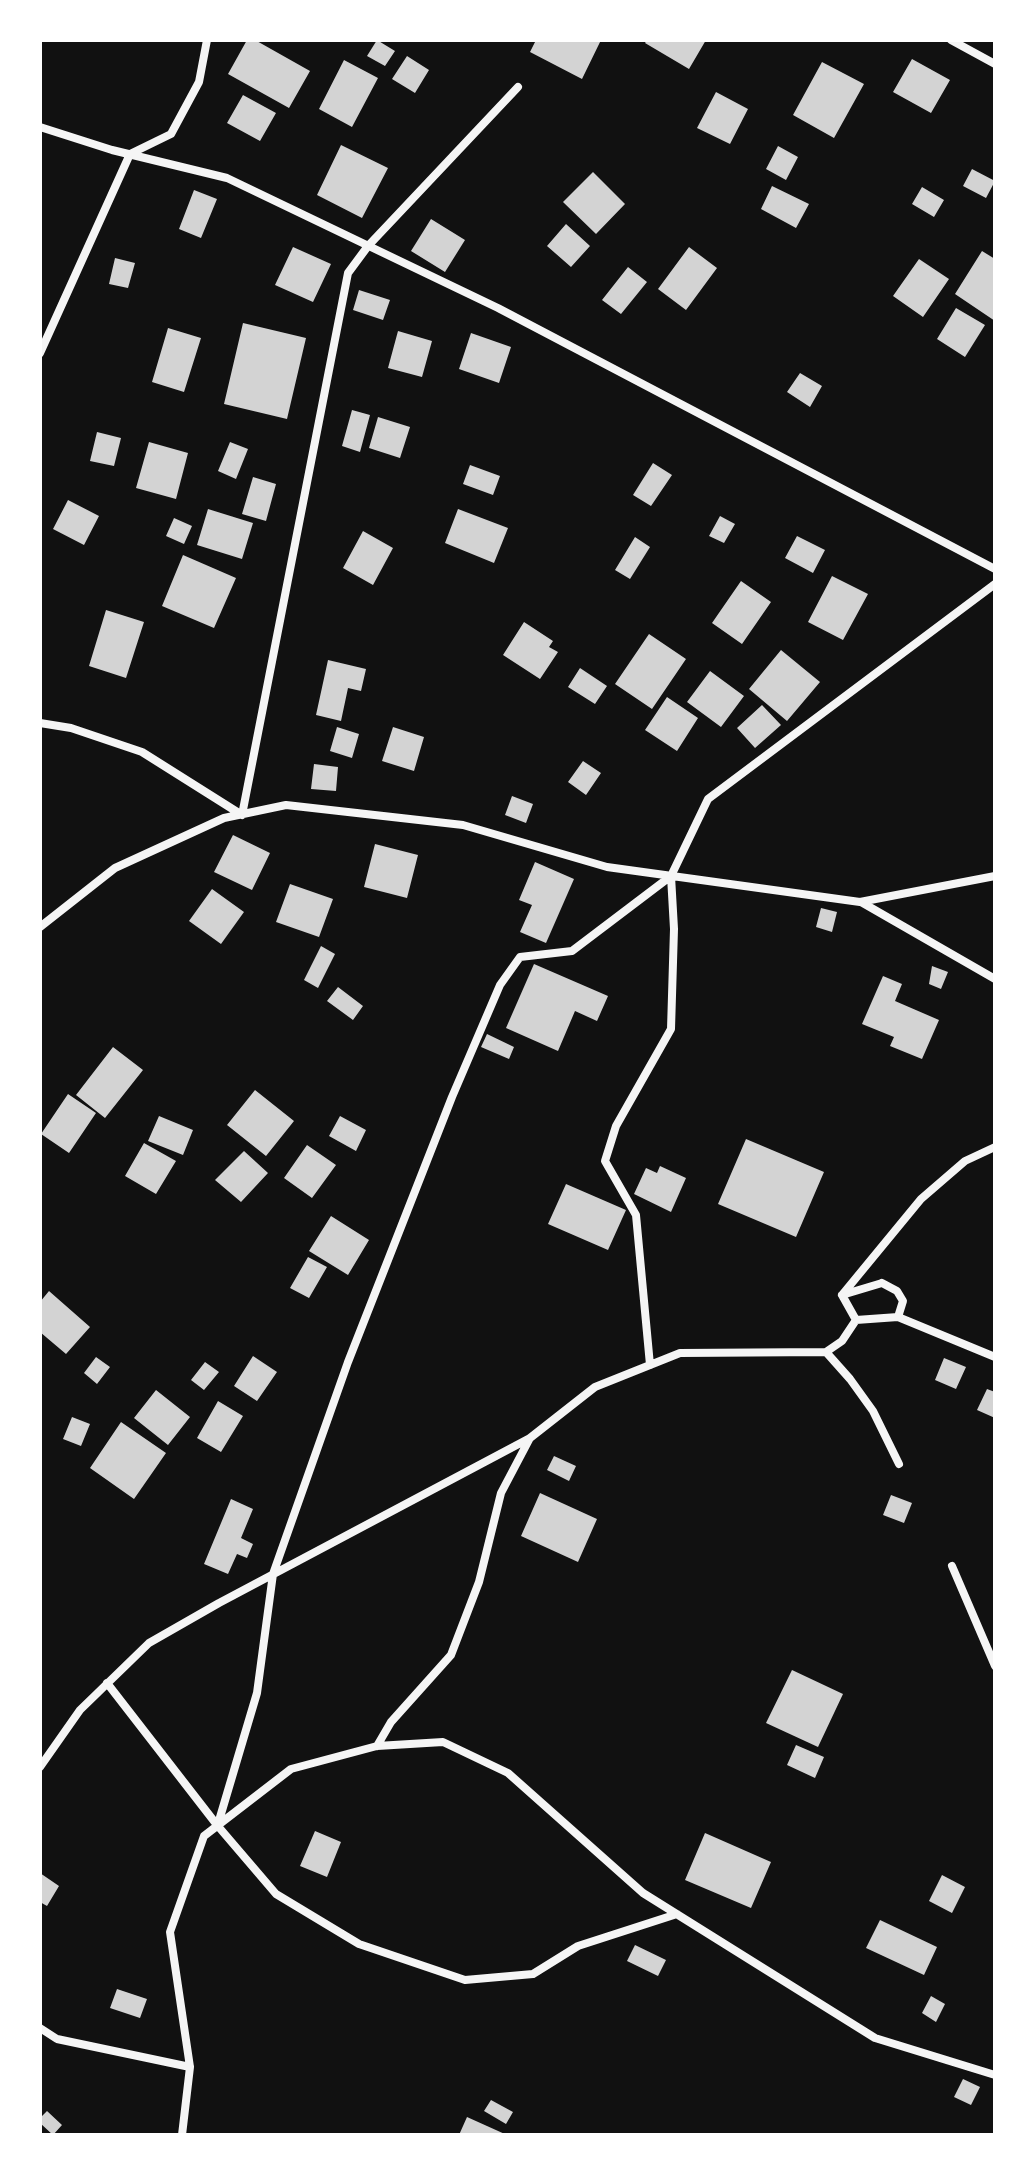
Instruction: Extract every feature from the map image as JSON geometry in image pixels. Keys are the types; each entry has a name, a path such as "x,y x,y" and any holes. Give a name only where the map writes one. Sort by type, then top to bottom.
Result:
{"street":[{"path":"40,353 130,154 171,134 199,82 207,40"},
{"path":"951,40 995,64"},
{"path":"242,815 348,273 368,246 518,87"},
{"path":"40,127 227,178 498,308 995,569"},
{"path":"217,1825 257,1693 273,1574 354,1348 452,1097 500,985 520,957 572,951 671,876 708,799 995,584"},
{"path":"40,723 71,728 142,752 242,815"},
{"path":"40,927 115,868 224,818 286,805 463,825 607,867 860,902 995,876"},
{"path":"650,1365 636,1215 605,1161 616,1126 671,1029 674,929 671,876"},
{"path":"860,902 995,979"},
{"path":"842,1295 921,1199 965,1161 995,1147"},
{"path":"842,1295 882,1283 897,1291 903,1301 898,1317"},
{"path":"842,1295 856,1320"},
{"path":"856,1320 898,1317 995,1357"},
{"path":"40,1767 80,1710 149,1643 530,1438 595,1387 680,1353 826,1352 842,1341 856,1320"},
{"path":"826,1352 873,1411 899,1464"},
{"path":"377,1746 391,1722 451,1655 479,1582 501,1493 530,1438"},
{"path":"952,1566 995,1666"},
{"path":"983,1639 995,1644"},
{"path":"107,1683 217,1825 276,1894 359,1944 465,1980 533,1974 578,1946 677,1914"},
{"path":"182,2135 190,2067 170,1932 204,1836 291,1769 377,1746 443,1742 508,1773 643,1893 875,2038 995,2075"},
{"path":"40,2028 57,2039 190,2067"}],"building":[{"path":"247,40 255,40 310,71 289,108 228,74"},
{"path":"377,40 395,51 385,66 367,56"},
{"path":"536,40 601,40 582,79 530,52"},
{"path":"647,40 706,40 689,69 645,43"},
{"path":"407,56 429,70 415,93 392,79"},
{"path":"912,59 950,80 931,113 893,92"},
{"path":"344,60 378,78 352,127 319,109"},
{"path":"822,62 864,84 834,138 793,115"},
{"path":"716,92 748,109 730,144 697,128"},
{"path":"243,95 276,113 260,141 227,123"},
{"path":"341,145 388,168 362,218 317,195"},
{"path":"778,146 798,157 786,180 766,169"},
{"path":"972,169 995,181 986,198 963,186"},
{"path":"593,172 625,204 596,234 563,202"},
{"path":"772,186 809,204 796,228 761,209"},
{"path":"922,187 944,200 934,217 912,204"},
{"path":"194,190 217,199 201,238 179,229"},
{"path":"431,219 465,240 445,272 411,251"},
{"path":"566,224 590,246 571,267 547,246"},
{"path":"293,247 331,264 313,302 275,285"},
{"path":"689,247 717,268 686,310 658,289"},
{"path":"982,251 995,259 995,321 955,294"},
{"path":"115,258 135,263 128,288 109,284"},
{"path":"919,259 949,279 923,317 893,296"},
{"path":"628,267 647,282 621,314 602,300"},
{"path":"359,290 390,300 383,320 353,310"},
{"path":"956,308 985,325 965,357 937,339"},
{"path":"243,323 306,338 287,419 224,404"},
{"path":"168,328 201,338 184,392 152,382"},
{"path":"398,331 432,341 422,377 388,368"},
{"path":"471,333 511,347 499,383 459,369"},
{"path":"800,373 822,386 810,407 787,392"},
{"path":"352,410 370,415 360,452 342,446"},
{"path":"378,417 410,427 400,458 369,448"},
{"path":"97,432 121,438 114,466 90,461"},
{"path":"149,442 188,453 176,499 136,488"},
{"path":"230,442 248,449 236,479 218,471"},
{"path":"653,463 672,475 651,506 633,495"},
{"path":"470,465 500,476 493,495 463,484"},
{"path":"253,477 276,484 266,521 242,514"},
{"path":"68,500 99,516 84,545 53,529"},
{"path":"208,509 253,523 242,559 197,545"},
{"path":"458,509 508,528 494,563 445,543"},
{"path":"720,516 735,524 724,543 709,536"},
{"path":"174,518 192,526 184,544 166,536"},
{"path":"363,531 393,548 373,585 343,568"},
{"path":"797,536 825,550 813,573 785,558"},
{"path":"635,537 650,547 630,579 615,570"},
{"path":"183,555 236,578 214,628 162,606"},
{"path":"832,576 868,594 843,640 808,622"},
{"path":"741,581 771,602 742,644 712,623"},
{"path":"106,610 144,622 126,678 89,666"},
{"path":"524,622 553,641 549,647 558,652 540,679 503,655"},
{"path":"649,634 686,659 652,709 615,684"},
{"path":"781,650 820,682 787,721 749,689"},
{"path":"328,660 366,669 361,691 348,688 341,721 316,715"},
{"path":"580,668 607,686 595,704 568,687"},
{"path":"710,671 744,696 721,727 687,702"},
{"path":"667,697 698,718 677,751 645,730"},
{"path":"762,705 781,725 755,748 737,728"},
{"path":"337,727 359,734 352,758 330,751"},
{"path":"393,727 424,737 414,771 382,761"},
{"path":"583,761 601,773 586,795 568,782"},
{"path":"314,764 338,767 336,791 311,789"},
{"path":"512,796 533,804 526,823 505,815"},
{"path":"233,835 270,853 252,890 214,872"},
{"path":"375,844 418,855 407,898 364,887"},
{"path":"535,862 574,879 546,943 520,932 532,905 519,900"},
{"path":"290,884 333,899 319,937 276,922"},
{"path":"212,889 244,912 221,944 189,921"},
{"path":"821,908 837,912 832,932 816,927"},
{"path":"321,946 335,954 318,988 304,980"},
{"path":"534,964 608,996 597,1021 575,1011 558,1051 506,1028"},
{"path":"932,966 948,972 941,989 929,984"},
{"path":"883,976 902,984 895,1001 939,1020 922,1059 890,1046 894,1037 862,1024"},
{"path":"338,987 363,1006 353,1020 327,1001"},
{"path":"487,1034 514,1047 509,1059 481,1047"},
{"path":"113,1047 143,1070 105,1118 76,1095"},
{"path":"255,1090 294,1121 266,1156 227,1125"},
{"path":"68,1094 96,1113 69,1153 41,1134"},
{"path":"159,1116 193,1130 183,1155 148,1141"},
{"path":"340,1116 366,1130 356,1151 329,1136"},
{"path":"746,1139 824,1172 796,1237 718,1204"},
{"path":"144,1143 176,1161 156,1194 125,1176"},
{"path":"307,1145 336,1165 312,1198 284,1178"},
{"path":"244,1151 268,1173 241,1202 215,1180"},
{"path":"660,1166 686,1178 671,1212 634,1194 646,1168 657,1173"},
{"path":"566,1184 626,1210 608,1250 548,1224"},
{"path":"331,1216 369,1240 348,1275 309,1251"},
{"path":"308,1257 327,1267 309,1298 290,1288"},
{"path":"49,1291 90,1327 66,1354 40,1332 40,1302"},
{"path":"253,1356 277,1372 257,1401 234,1386"},
{"path":"96,1357 110,1367 97,1384 84,1373"},
{"path":"944,1358 966,1367 956,1389 935,1380"},
{"path":"205,1362 219,1372 204,1390 191,1380"},
{"path":"987,1389 995,1392 995,1418 977,1410"},
{"path":"156,1390 190,1417 168,1445 134,1418"},
{"path":"218,1401 243,1416 221,1452 197,1438"},
{"path":"72,1417 90,1424 81,1446 63,1439"},
{"path":"121,1422 166,1453 134,1499 90,1468"},
{"path":"554,1456 576,1466 569,1481 547,1470"},
{"path":"540,1493 597,1519 578,1562 521,1536"},
{"path":"891,1495 912,1503 904,1523 883,1515"},
{"path":"231,1499 253,1509 241,1538 253,1544 247,1558 237,1554 228,1574 204,1564"},
{"path":"792,1670 843,1694 818,1747 766,1723"},
{"path":"796,1745 824,1757 815,1778 787,1765"},
{"path":"315,1831 341,1842 327,1877 300,1866"},
{"path":"705,1833 771,1862 751,1908 685,1880"},
{"path":"40,1873 59,1886 47,1906 40,1902"},
{"path":"942,1875 965,1887 952,1913 929,1901"},
{"path":"880,1920 937,1947 924,1975 866,1948"},
{"path":"635,1945 666,1960 658,1976 627,1961"},
{"path":"117,1989 147,1999 140,2018 110,2008"},
{"path":"931,1996 945,2004 936,2022 922,2013"},
{"path":"963,2079 980,2087 971,2105 954,2097"},
{"path":"491,2100 513,2112 506,2124 484,2111"},
{"path":"47,2111 62,2125 53,2135 40,2123 40,2118"},
{"path":"467,2117 507,2135 459,2135"}]}
